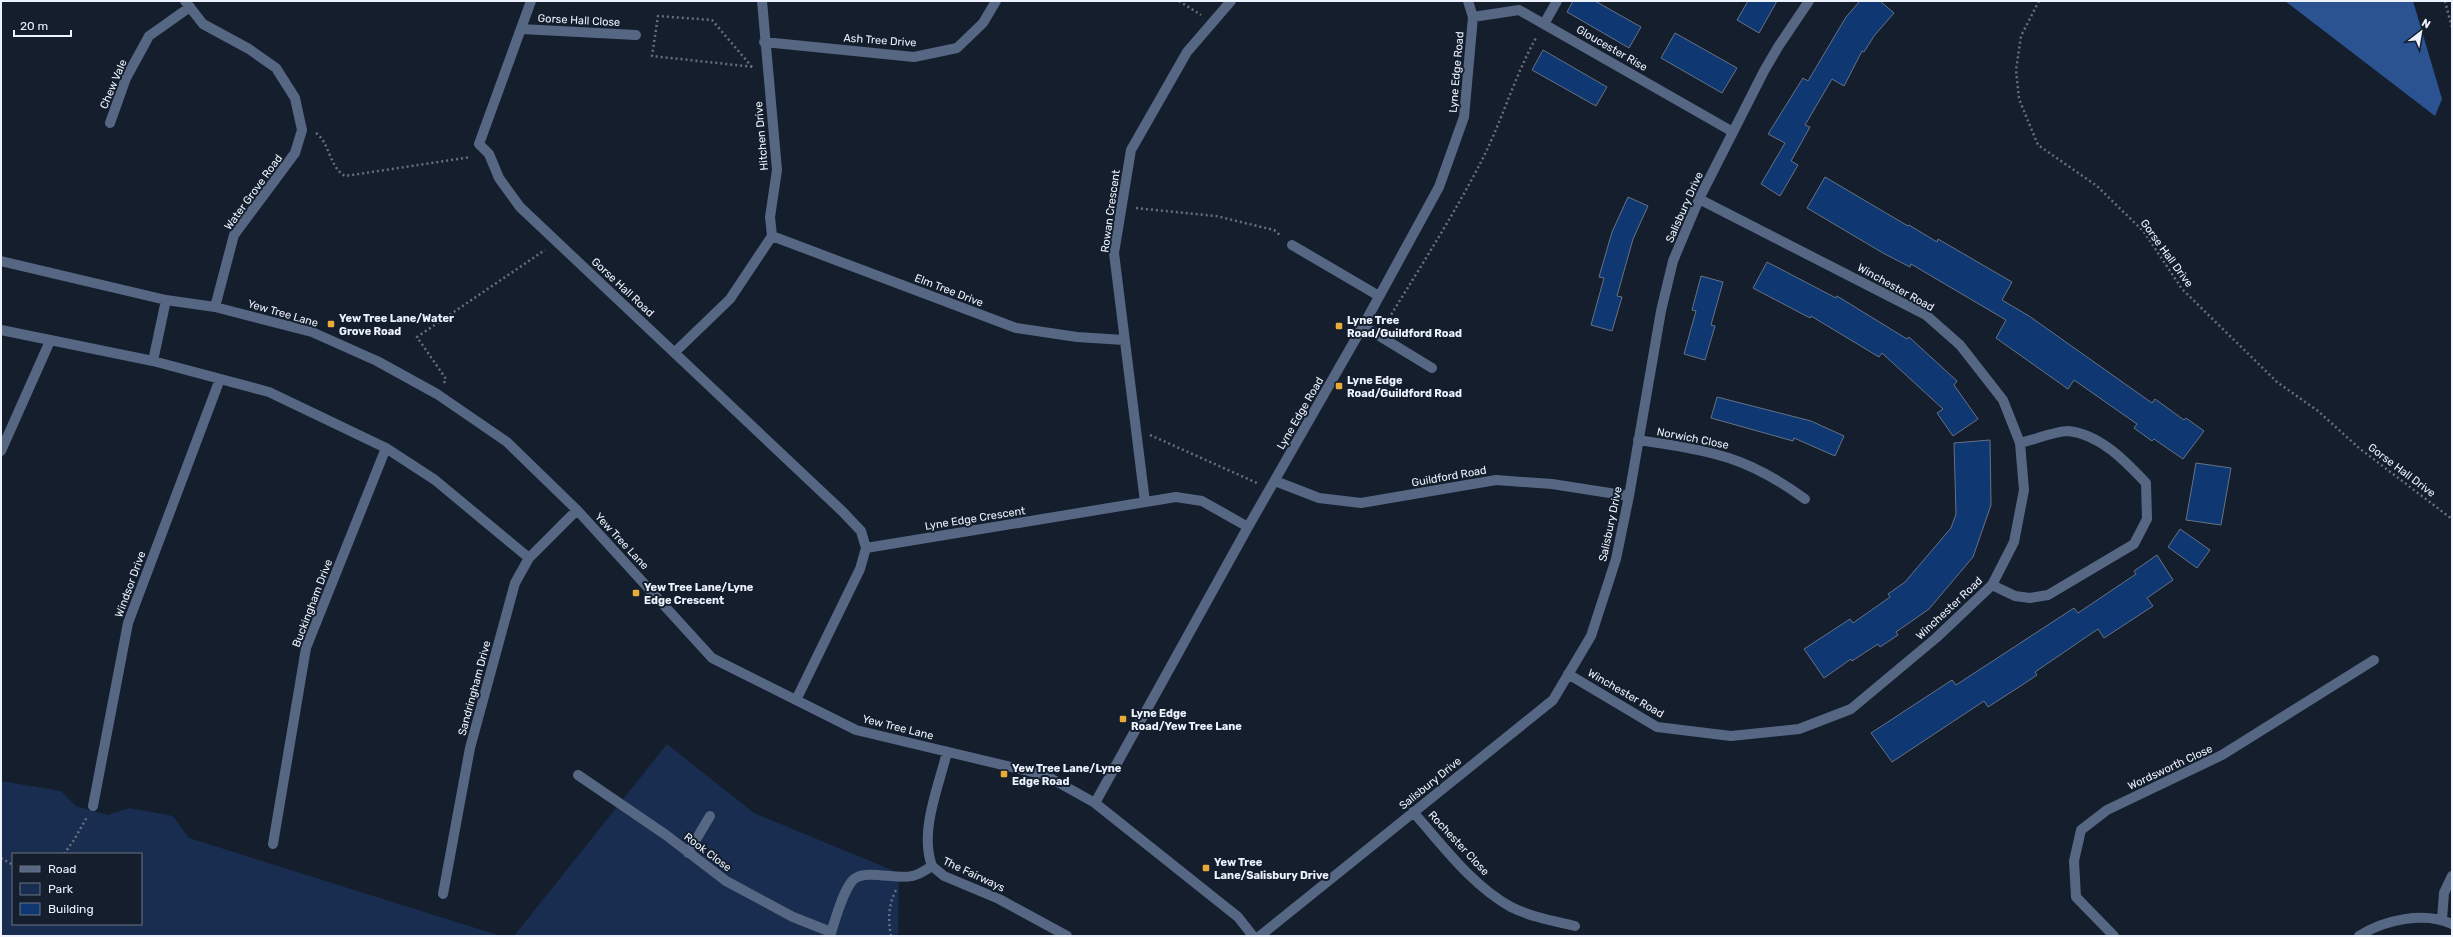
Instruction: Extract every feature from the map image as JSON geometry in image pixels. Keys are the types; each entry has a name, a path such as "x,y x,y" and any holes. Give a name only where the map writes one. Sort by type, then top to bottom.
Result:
{"street":[{"name":"Gorse Hall Road","path":"531,1 479,144 489,154 498,178 520,207 843,512 861,531 866,548"},
{"name":"Hitchen Drive","path":"762,1 764,42 777,170 770,217 772,236"},
{"name":"Ash Tree Drive","path":"764,42 914,57 957,48 983,23 996,1"},
{"name":"Rowan Crescent","path":"1145,502 1114,253 1131,150 1187,52 1232,1"},
{"path":"1468,1 1473,17"},
{"path":"1544,24 1557,1"},
{"name":"Salisbury Drive","path":"1260,936 1553,700 1591,636 1616,559 1629,496 1661,311 1673,261 1699,199 1733,132 1778,47 1809,1"},
{"name":"Chew Vale","path":"110,122 126,78 149,36 187,4"},
{"name":"Water Grove Road","path":"187,4 203,24 249,49 276,68 295,98 302,130 296,152 234,235 215,307"},
{"name":"Gloucester Rise","path":"1473,17 1519,10 1733,132"},
{"name":"Lyne Edge Road","path":"1094,803 1248,527 1363,326 1439,187 1464,117 1473,17"},
{"name":"Gorse Hall Close","path":"521,29 636,35"},
{"name":"Winchester Road","path":"1568,674 1657,727 1731,736 1799,730 1851,709 1936,638 1992,585 2014,542 2024,490 2020,443 2003,400 1960,345 1926,315 1699,199"},
{"path":"675,352 730,299 772,236"},
{"name":"Elm Tree Drive","path":"772,236 1016,328 1077,337 1124,340"},
{"path":"1292,245 1379,296"},
{"name":"Yew Tree Lane","path":"1,261 166,300 215,307 312,332 378,361 437,394 507,442 577,510 712,658 856,730 1045,775 1094,803 1238,917 1252,936"},
{"path":"153,360 166,300"},
{"path":"1363,326 1432,368"},
{"path":"1,330 50,341 153,360 268,392 386,448 435,480 529,558"},
{"path":"1,451 50,341"},
{"name":"Windsor Drive","path":"93,806 128,623 220,379"},
{"path":"1992,585 2015,596 2030,598 2048,595 2134,544 2147,519 2146,484 2120,458 2090,436 2067,431 2020,443"},
{"name":"Norwich Close","path":"1638,440 1699,449 1750,464 1777,479 1805,499"},
{"name":"Buckingham Drive","path":"273,844 306,648 386,448"},
{"name":"Guildford Road","path":"1275,481 1319,498 1360,503 1496,480 1552,484 1629,496"},
{"name":"Lyne Edge Crescent","path":"866,548 1176,497 1190,498 1212,506 1248,527"},
{"name":"Sandringham Drive","path":"443,894 470,748 515,583 529,558 577,510"},
{"path":"796,700 860,569 866,548"},
{"name":"Wordsworth Close","path":"2114,936 2076,897 2074,861 2081,830 2107,810 2222,755 2374,660"},
{"name":"The Fairways","path":"947,752 929,824 927,840 932,866 944,876 999,899 1067,936"},
{"name":"Rook Close","path":"578,775 666,835 726,881 793,917 831,934"},
{"name":"Rochester Close","path":"1413,812 1472,878 1511,907 1542,918 1575,926"},
{"path":"688,852 710,816"},
{"path":"831,934 849,885 855,878 867,875 902,878 913,876 932,866"},
{"path":"2442,919 2444,893 2452,876"},
{"path":"2359,936 2374,926 2407,919 2442,919 2452,924"}],"path":[{"path":"1179,1 1213,22"},
{"name":"Gorse Hall Drive","path":"2039,1 2021,36 2016,70 2019,99 2038,145 2097,186 2134,222 2144,232 2182,289 2277,382 2318,411 2359,448 2452,519"},
{"path":"2445,1 2452,28"},
{"path":"752,67 712,20 658,16 652,56 767,69"},
{"path":"1378,335 1451,216 1483,157 1525,57 1544,24"},
{"path":"302,130 318,134 337,172 345,176 489,154"},
{"path":"1122,207 1216,216 1274,230 1292,245"},
{"path":"437,394 446,379 417,336 557,242"},
{"path":"1137,434 1150,434 1269,491"},
{"path":"65,853 74,840 93,806"},
{"path":"1,858 12,864"},
{"path":"892,936 888,919 890,902 902,878"}],"green space":[{"path":"667,744 754,813 899,873 898,936 514,936"},
{"path":"1,781 61,791 76,806 108,815 129,808 173,816 189,838 501,936 1,936"}],"shaded area":[{"path":"2285,1 2413,1 2442,99 2435,116"}],"building":[{"path":"1573,1 1595,1 1641,27 1629,48 1567,12"},
{"path":"1748,1 1777,1 1759,33 1737,20"},
{"path":"1860,1 1880,1 1894,13 1874,36 1864,52 1862,51 1844,86 1832,79 1805,125 1810,127 1791,161 1798,165 1780,196 1761,184 1785,143 1768,134 1803,78 1808,81 1846,17"},
{"path":"1675,33 1737,68 1722,93 1661,58"},
{"path":"1543,50 1607,87 1596,106 1532,70"},
{"path":"1825,177 1908,226 1909,225 1937,242 1938,239 2012,282 2002,300 2029,316 2152,403 2155,399 2184,420 2186,418 2204,431 2183,459 2154,439 2152,441 2134,428 2137,424 2074,380 2068,389 1996,338 2006,320 1911,264 1910,267 1883,253 1807,208"},
{"path":"1628,197 1648,206 1633,239 1617,296 1622,297 1612,331 1591,325 1604,278 1599,277 1612,232"},
{"path":"1767,262 1836,298 1837,296 1907,339 1909,337 1957,381 1954,385 1978,419 1953,436 1937,413 1943,409 1882,353 1879,357 1811,316 1810,318 1753,288"},
{"path":"1701,276 1723,282 1711,325 1715,326 1705,360 1684,354 1696,311 1692,310"},
{"path":"1717,397 1811,421 1844,436 1835,456 1794,438 1793,441 1711,418"},
{"path":"1990,440 1991,505 1973,557 1929,609 1896,632 1898,635 1880,647 1878,644 1852,661 1851,659 1824,678 1804,649 1850,619 1853,623 1890,597 1888,594 1905,582 1951,528 1956,514 1954,443"},
{"path":"2196,463 2231,468 2221,525 2186,520"},
{"path":"2180,529 2210,550 2197,568 2168,547"},
{"path":"2157,555 2173,580 2147,598 2153,606 2104,638 2098,629 2035,672 2037,675 2019,687 1988,707 1984,701 1892,762 1871,733 1952,680 1956,685 2074,608 2078,613 2136,574 2134,571"}],"place":[{"name":"Yew Tree Lane/Water Grove Road","path":"331,324"},
{"name":"Lyne Tree Road/Guildford Road","path":"1339,326"},
{"name":"Lyne Edge Road/Guildford Road","path":"1339,386"},
{"name":"Yew Tree Lane/Lyne Edge Crescent","path":"636,593"},
{"name":"Lyne Edge Road/Yew Tree Lane","path":"1123,719"},
{"name":"Yew Tree Lane/Lyne Edge Road","path":"1004,774"},
{"name":"Yew Tree Lane/Salisbury Drive","path":"1206,868"}]}
